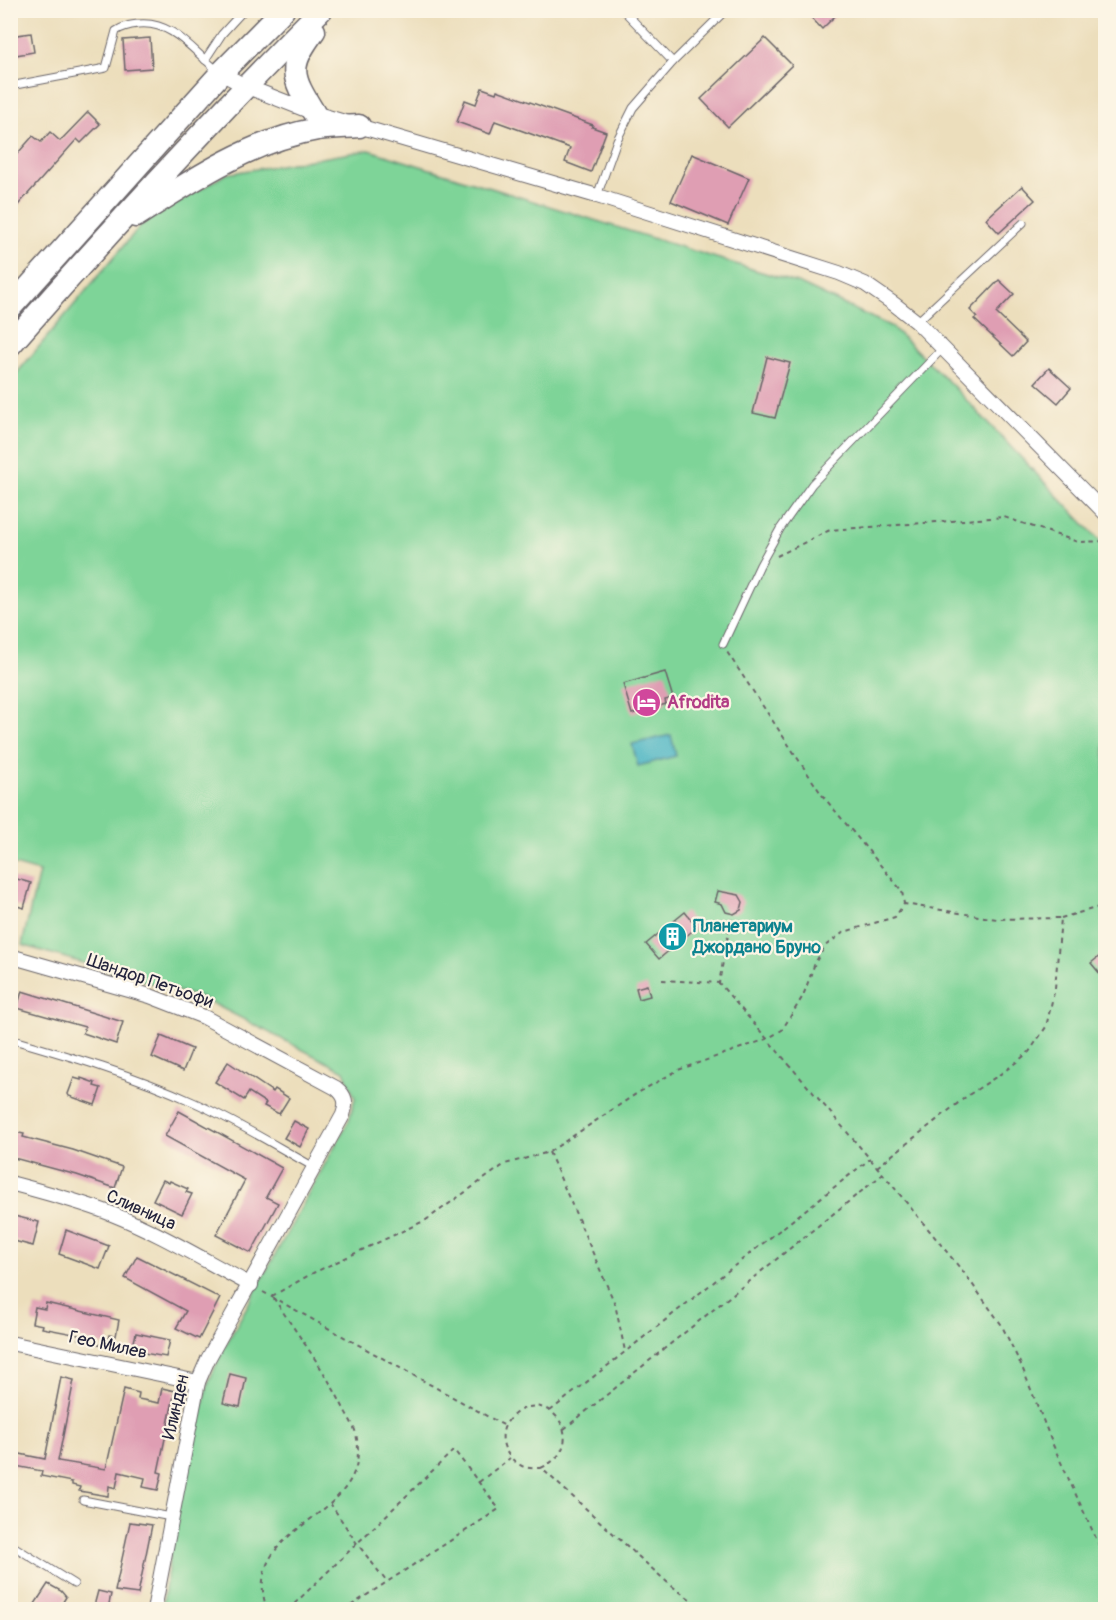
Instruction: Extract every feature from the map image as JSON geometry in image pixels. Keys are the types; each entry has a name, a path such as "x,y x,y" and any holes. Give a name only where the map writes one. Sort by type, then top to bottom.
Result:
{"highway":[{"path":"10,308 213,67 283,10"},
{"path":"10,345 245,86 321,10"},
{"path":"314,112 298,85 294,69 301,49 329,10"},
{"path":"108,235 205,172 235,157 317,129 359,126"}],"street":[{"path":"213,67 245,86 314,112 597,196 839,273 865,284 916,322 1106,514"},
{"name":"Шандор Петьофи","path":"10,956 150,996 204,1017 336,1088"},
{"name":"Илинден","path":"154,1610 198,1382 208,1359 344,1115 346,1104 343,1094 336,1088"},
{"name":"Сливница","path":"10,1183 112,1214 251,1285"},
{"name":"Гео Милев","path":"10,1343 198,1382"}],"lane":[{"path":"10,86 106,68 116,31 122,26 148,23 162,26 180,38 213,67 222,33 244,10"},
{"path":"623,10 673,62"},
{"path":"597,196 617,140 633,108 673,62 726,10"},
{"path":"916,322 1023,223"},
{"path":"723,644 760,565 780,529 813,484 943,348"},
{"path":"10,1039 109,1068 160,1087 195,1102 314,1167"},
{"path":"83,1500 171,1517"},
{"path":"10,1544 74,1584"}],"path":[{"path":"760,565 830,530 1004,517 1078,542 1106,541"},
{"path":"272,1296 313,1273 426,1220 505,1164 549,1152 636,1094 678,1070 767,1039 782,1030 803,996 815,963 825,946 844,932 895,917 904,904 902,891 822,795 723,644"},
{"path":"904,904 998,919 1061,918 1106,905"},
{"path":"877,1167 967,1096 1029,1052 1046,1027 1055,988 1061,918"},
{"path":"719,983 731,919"},
{"path":"662,980 719,983 883,1174 965,1274 1001,1324 1106,1560"},
{"path":"549,1152 615,1304 625,1352"},
{"path":"550,1411 870,1159"},
{"path":"564,1429 883,1174"},
{"path":"272,1296 505,1426"},
{"path":"267,1610 262,1595 264,1573 271,1555 294,1531 342,1493 357,1468 356,1432 339,1398 272,1296"},
{"path":"537,1407 550,1411 558,1418 564,1429 565,1441 561,1454 552,1463 540,1468 524,1467 510,1458 504,1448 502,1437 505,1426 512,1415 524,1408 537,1407"},
{"path":"288,1610 454,1449 499,1509 344,1610"},
{"path":"479,1482 510,1458"},
{"path":"540,1468 669,1584 698,1605 714,1610"},
{"path":"330,1503 386,1581"}],"green space":[{"path":"369,150 800,284 892,327 952,385 1105,546 1105,1609 162,1609 176,1516 209,1381 223,1350 349,1120 355,1098 344,1071 204,999 22,945 39,872 11,864 11,380 141,225 226,174"}],"water":[{"path":"671,735 676,756 638,766 632,744"}],"building":[{"path":"804,10 841,10 822,29"},
{"path":"31,33 34,52 10,56 10,36"},
{"path":"150,38 152,68 125,70 123,40"},
{"path":"765,38 792,65 728,127 701,99"},
{"path":"482,88 496,93 497,90 593,125 592,127 606,132 591,172 565,162 570,148 495,121 490,134 457,122 465,100 476,104"},
{"path":"88,112 100,124 81,143 77,139 10,214 10,162 33,136 41,142 50,132 60,141"},
{"path":"692,154 749,178 728,225 671,201"},
{"path":"1022,186 1035,200 999,233 986,219"},
{"path":"999,280 1014,294 996,313 1026,342 1013,356 974,319 977,317 970,310"},
{"path":"767,357 790,363 775,418 753,413"},
{"path":"1049,368 1071,388 1058,403 1035,383"},
{"path":"665,672 673,698 665,700 666,704 632,714 623,684"},
{"path":"10,877 31,883 24,908 10,904"},
{"path":"718,891 739,895 743,902 741,910 734,914 726,912 722,904 715,902"},
{"name":"Планетариум Джордано Бруно","path":"685,912 697,927 659,959 646,944"},
{"path":"1106,951 1106,981 1091,963"},
{"path":"647,985 650,996 639,999 636,988"},
{"path":"22,991 123,1022 116,1044 83,1033 85,1027 17,1008"},
{"path":"161,1036 192,1049 183,1071 152,1057"},
{"path":"228,1062 273,1092 275,1089 289,1098 279,1114 264,1106 266,1103 249,1092 244,1100 215,1082"},
{"path":"74,1078 95,1083 94,1086 101,1088 95,1105 69,1096"},
{"path":"179,1111 282,1168 266,1197 278,1203 251,1253 216,1235 245,1180 165,1136"},
{"path":"294,1121 309,1129 300,1147 284,1138"},
{"path":"10,1131 122,1167 115,1188 10,1157"},
{"path":"163,1180 188,1189 186,1192 192,1194 182,1214 153,1200"},
{"path":"10,1215 39,1222 33,1246 10,1240"},
{"path":"66,1230 109,1246 100,1269 59,1254"},
{"path":"137,1256 220,1298 199,1339 176,1328 186,1311 125,1278"},
{"path":"46,1303 119,1320 116,1336 109,1335 107,1346 79,1339 79,1335 42,1328 43,1325 32,1323 35,1307 45,1309"},
{"path":"136,1333 170,1340 166,1357 132,1351"},
{"path":"230,1374 246,1378 240,1407 223,1403"},
{"path":"61,1377 74,1380 58,1461 106,1469 124,1389 139,1393 138,1399 159,1403 162,1388 175,1391 158,1472 162,1473 158,1490 143,1487 145,1478 119,1472 116,1488 109,1486 108,1496 79,1491 80,1487 72,1485 72,1482 41,1476 42,1471 10,1465 10,1452 45,1459"},
{"path":"130,1522 152,1525 138,1594 115,1591"},
{"path":"48,1584 61,1591 66,1597 58,1610 31,1610"},
{"path":"98,1591 111,1594 108,1609 94,1606"}],"place":[{"name":"Afrodita","path":"646,702"},
{"name":"Планетариум Джордано Бруно","path":"672,936"}]}
